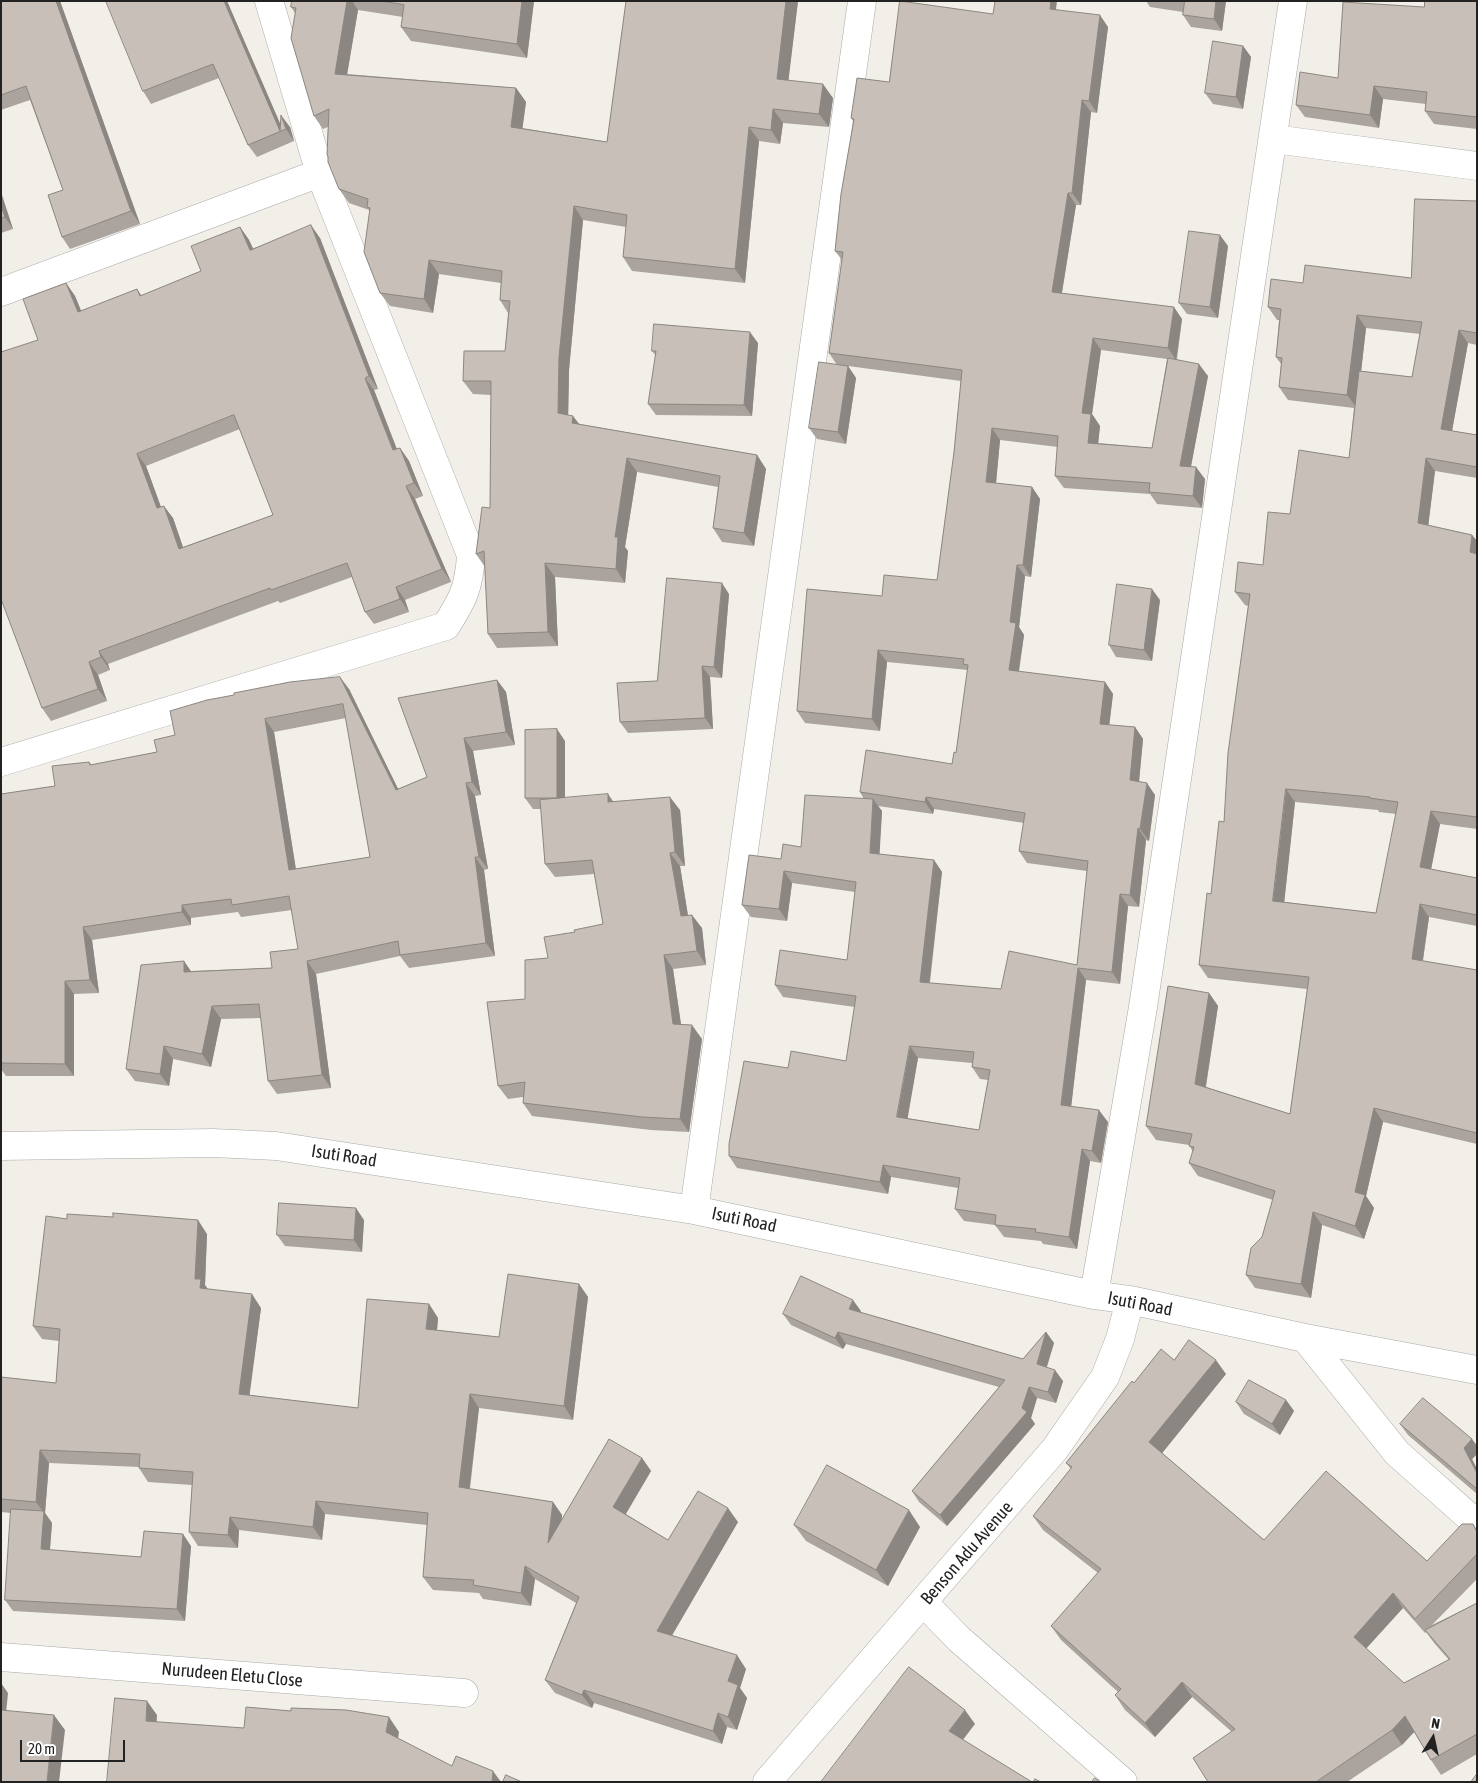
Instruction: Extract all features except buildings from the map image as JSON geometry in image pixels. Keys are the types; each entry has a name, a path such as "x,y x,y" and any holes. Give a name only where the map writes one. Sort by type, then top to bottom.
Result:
{"street":[{"path":"1,762 446,626 463,599 469,582 471,555 320,173 269,1"},
{"path":"694,1210 862,1"},
{"path":"1094,1295 1143,1007 1274,140 1293,1"},
{"path":"1274,140 1477,166"},
{"path":"1,292 320,173"},
{"name":"Isuti Road","path":"1,1146 213,1143 276,1146 694,1210 1094,1295 1130,1300 1305,1338 1477,1370"},
{"name":"Benson Adu Avenue","path":"767,1782 924,1603 1055,1449 1105,1377 1120,1339 1130,1300"},
{"path":"1305,1338 1397,1453 1477,1524"},
{"path":"924,1603 959,1639 1122,1782"},
{"name":"Nurudeen Eletu Close","path":"1,1657 464,1693"}]}
